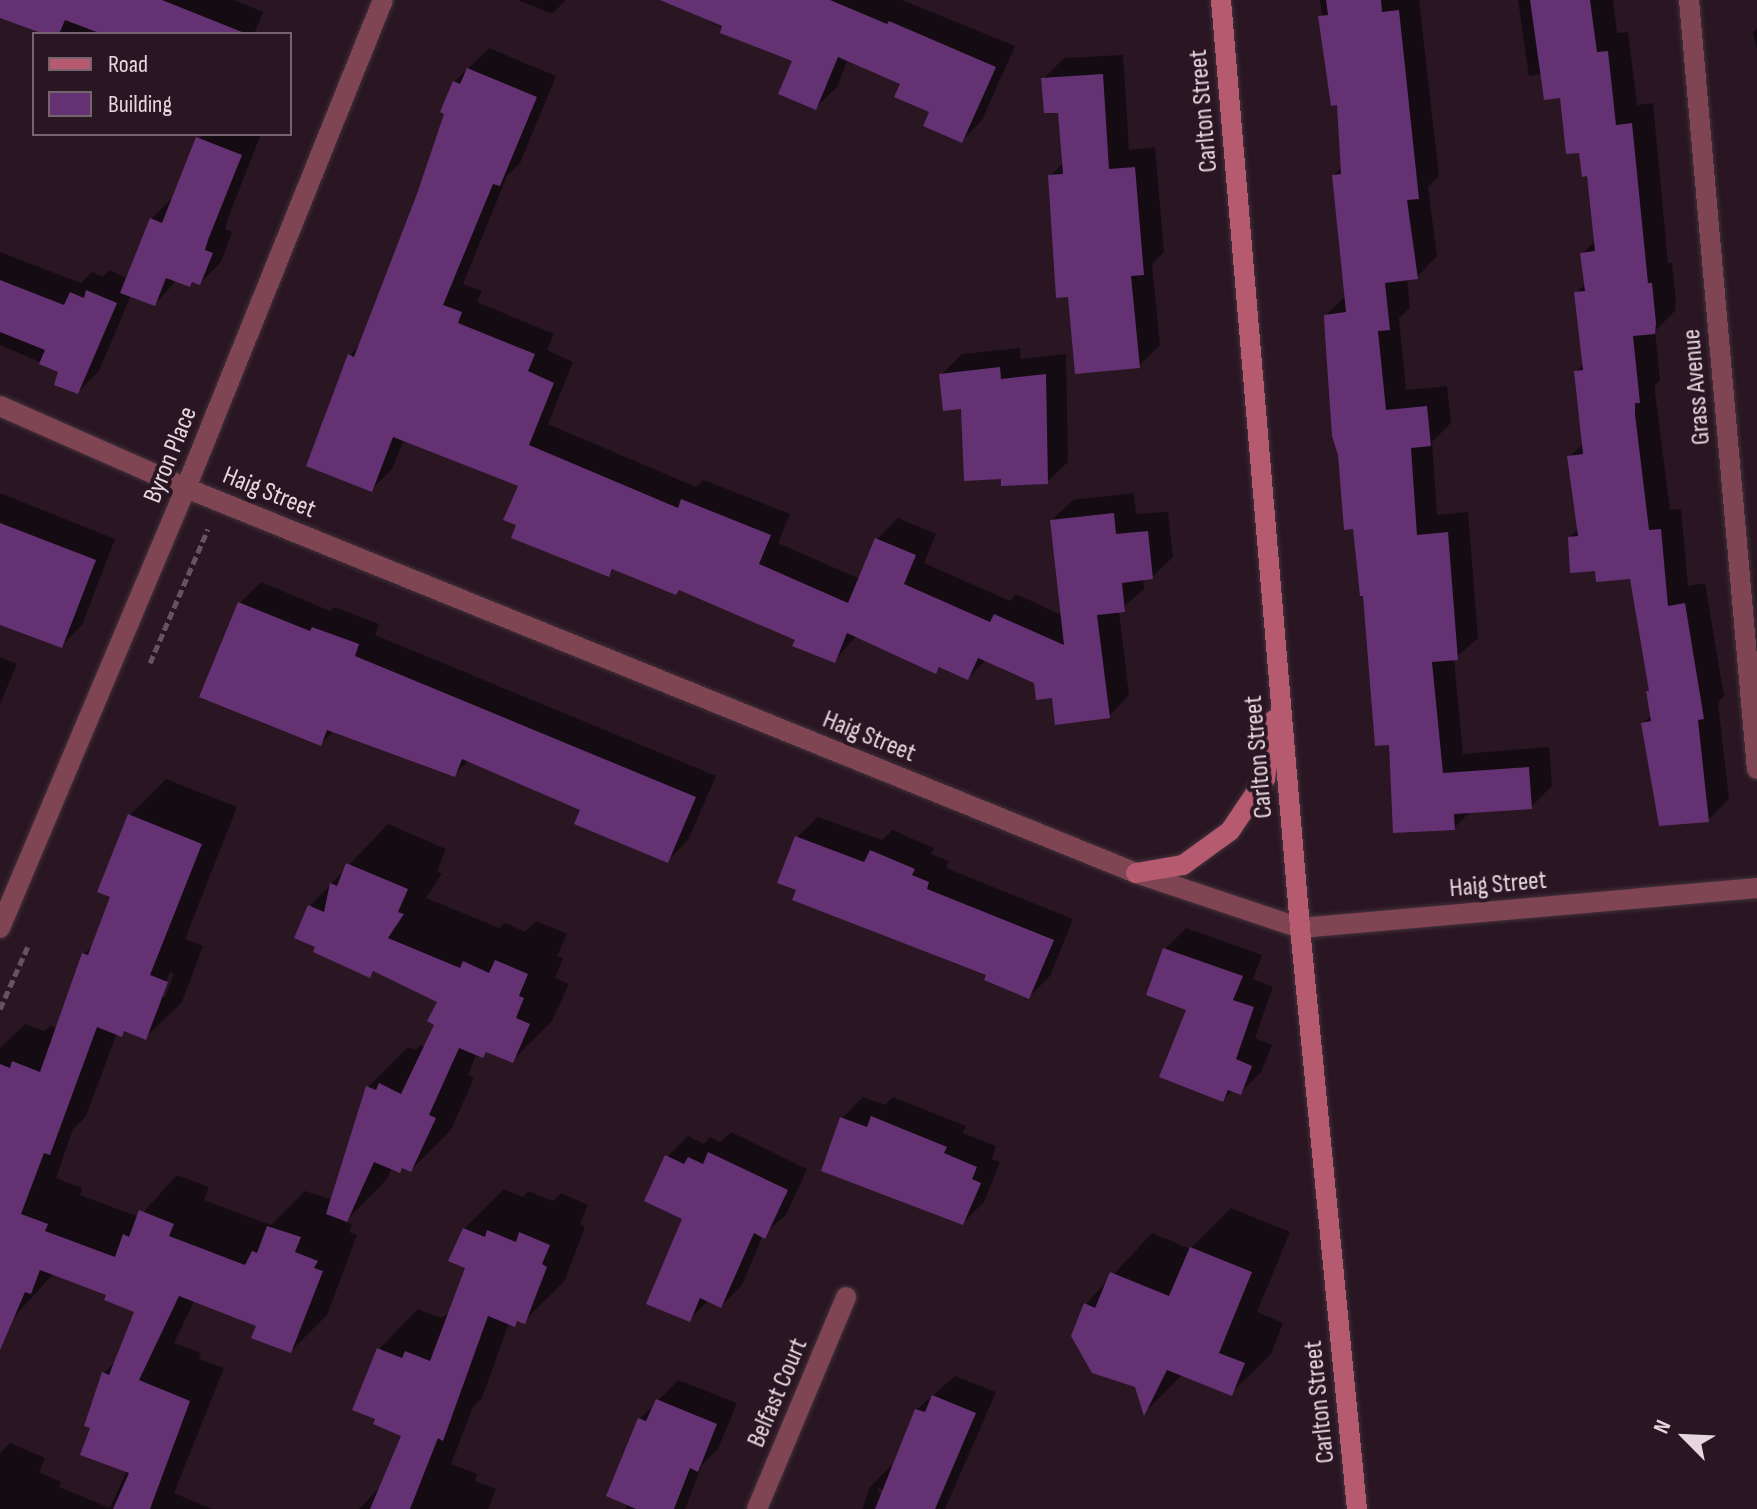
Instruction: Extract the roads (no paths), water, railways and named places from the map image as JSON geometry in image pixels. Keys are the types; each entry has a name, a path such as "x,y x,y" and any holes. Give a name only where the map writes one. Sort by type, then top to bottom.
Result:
{"main road":[{"name":"Carlton Street","path":"1221,0 1300,928 1357,1509"},
{"path":"1136,873 1183,865 1230,831 1265,779 1280,685"}],"street":[{"name":"Byron Place","path":"0,928 186,488 383,0"},
{"name":"Grass Avenue","path":"1689,0 1757,769"},
{"name":"Haig Street","path":"0,406 186,488 1136,873 1300,928 1757,888"},
{"name":"Belfast Court","path":"757,1509 846,1297"}]}
